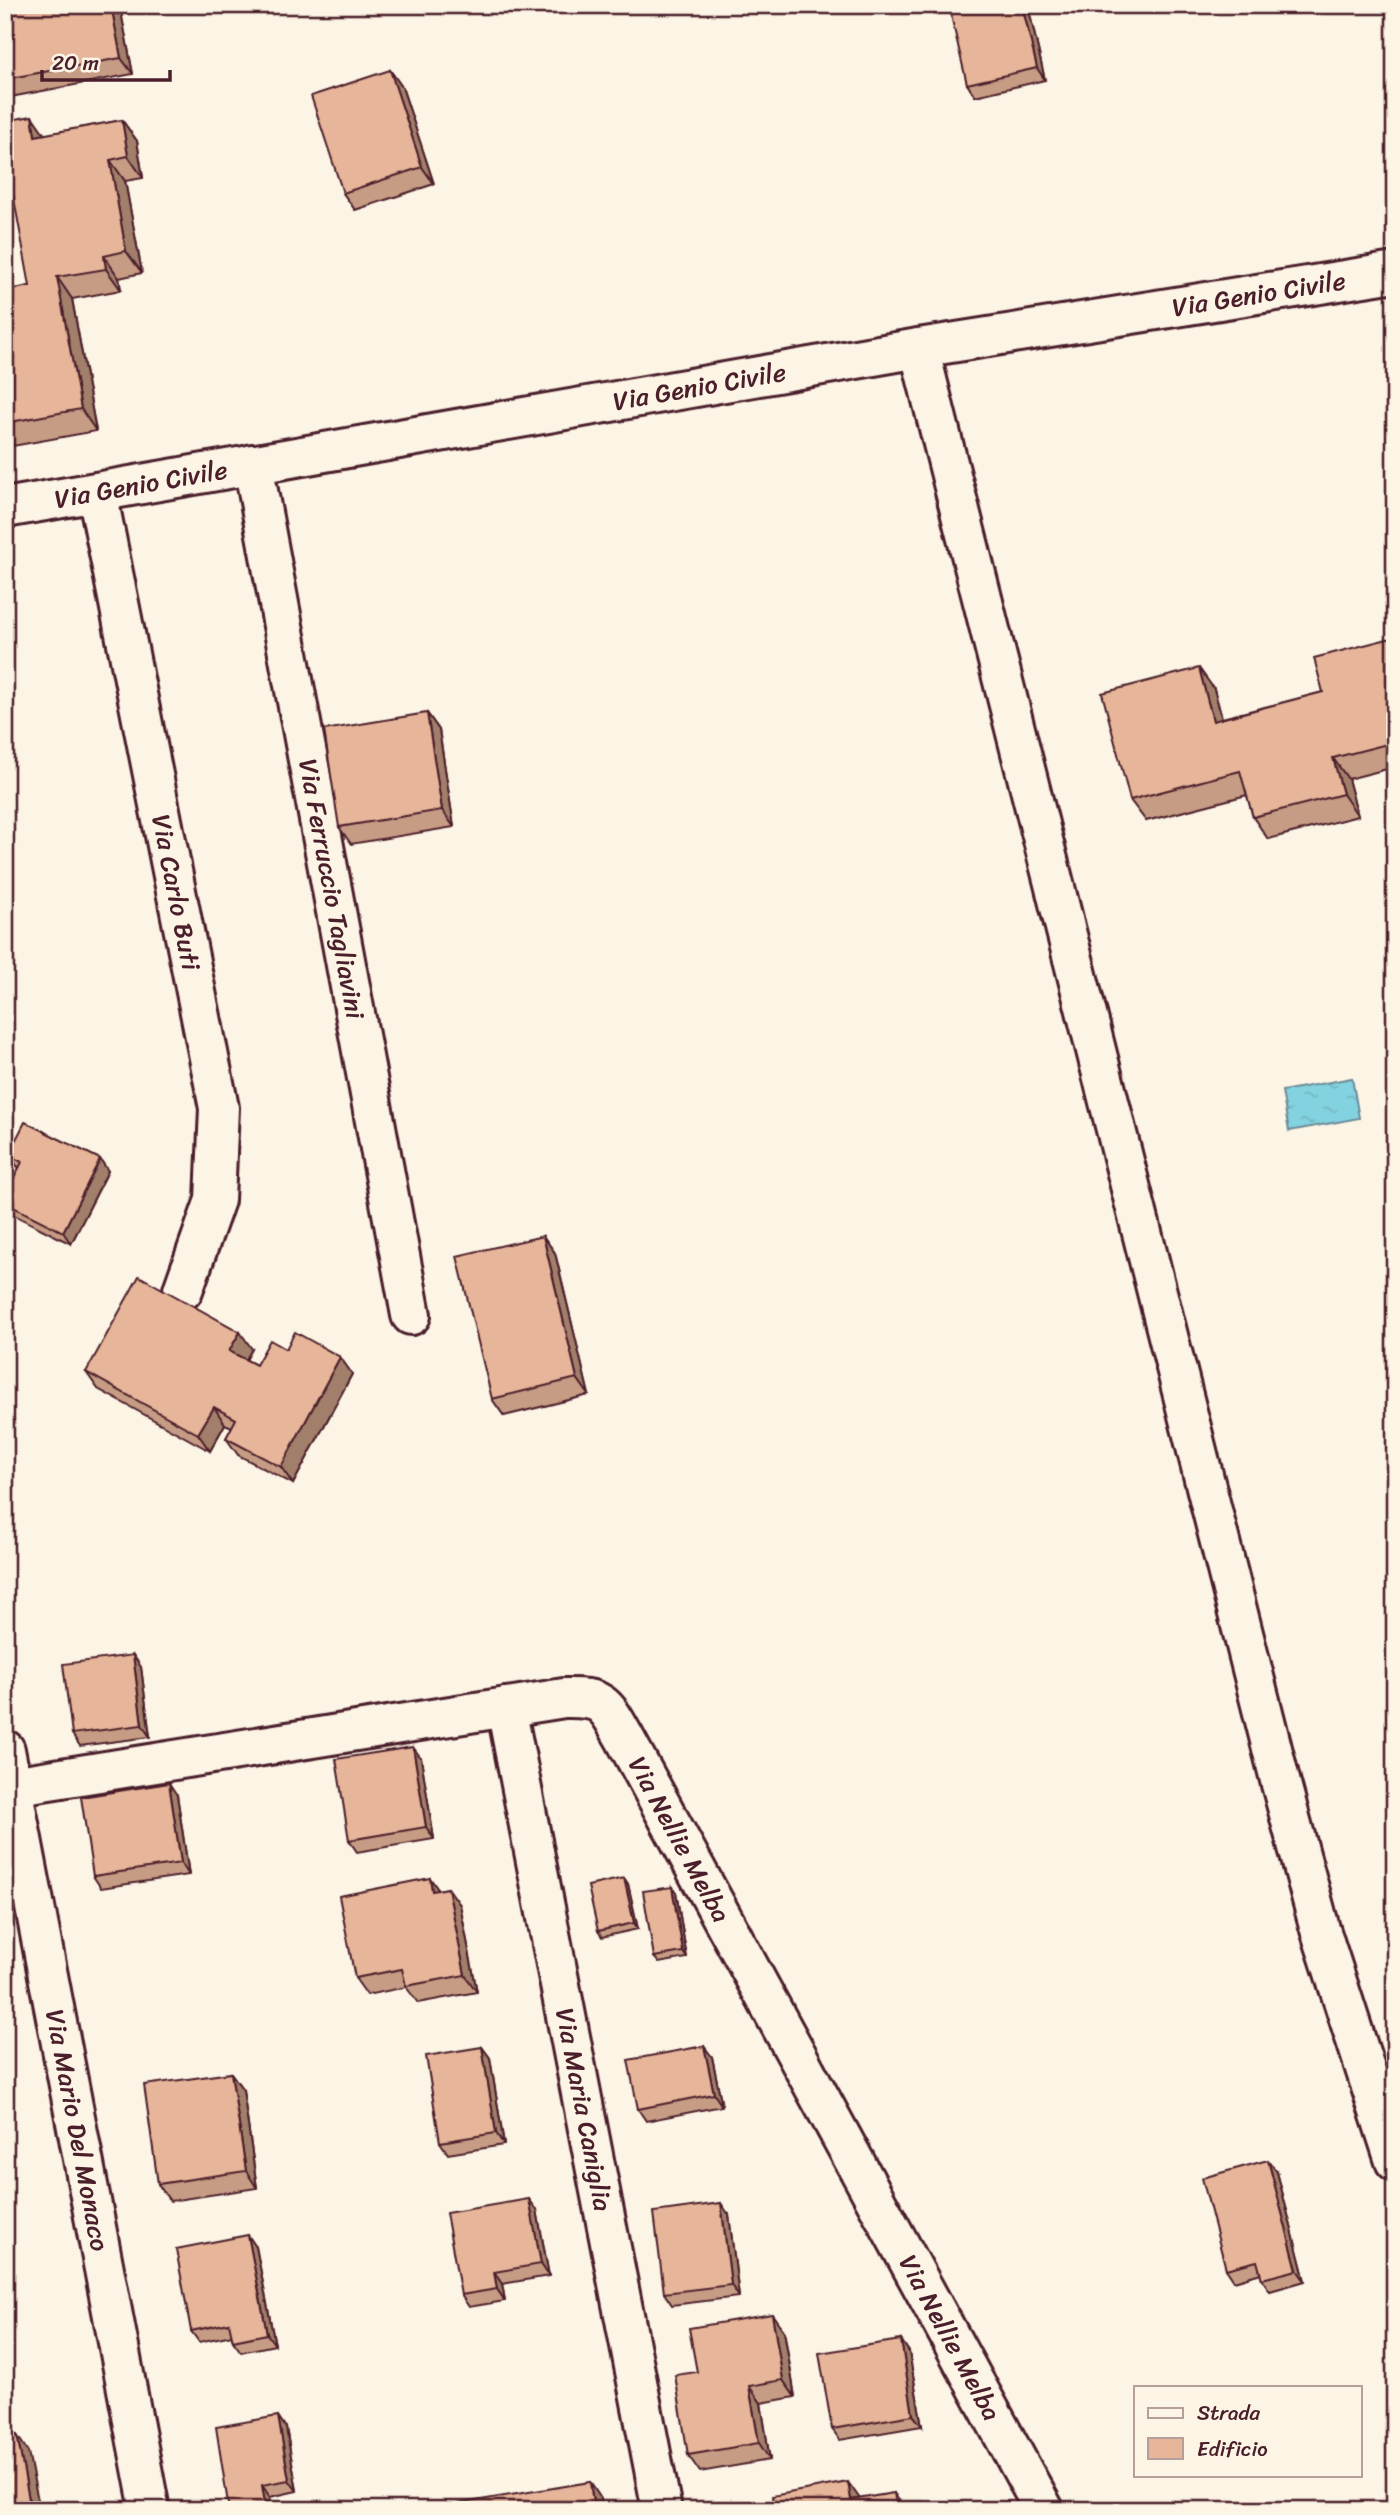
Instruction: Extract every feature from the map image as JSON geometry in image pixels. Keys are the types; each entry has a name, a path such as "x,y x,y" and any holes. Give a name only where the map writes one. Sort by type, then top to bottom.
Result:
{"street":[{"name":"Via Genio Civile","path":"5,508 919,348 1395,272"},
{"path":"919,348 1281,1784 1321,1929 1395,2161"},
{"name":"Via Ferruccio Tagliavini","path":"253,464 411,1315"},
{"name":"Via Carlo Buti","path":"97,492 219,1108 215,1200 183,1290"},
{"name":"Via Nellie Melba","path":"8,1775 506,1707 582,1698 600,1702 612,1717 1044,2510"},
{"name":"Via Maria Caniglia","path":"506,1707 662,2510"},
{"name":"Via Mario Del Monaco","path":"8,1775 150,2510"}],"water":[{"path":"1352,1078 1359,1118 1289,1131 1282,1091"}],"building":[{"path":"28,5 111,5 121,58 5,79 5,10"},
{"path":"975,5 1022,5 1037,68 967,84 950,11"},
{"path":"390,70 422,167 343,193 311,96"},
{"path":"32,116 35,136 122,120 128,156 110,160 126,251 104,256 106,269 57,277 81,409 5,423 5,378 12,377 5,340 5,291 30,286 5,150 5,121"},
{"path":"1395,637 1395,742 1333,758 1343,794 1253,817 1240,771 1130,800 1102,693 1199,668 1213,721 1323,692 1314,658"},
{"path":"427,713 442,810 339,827 324,730"},
{"path":"25,1122 100,1159 63,1232 5,1203 5,1196 22,1162 8,1155"},
{"path":"543,1236 577,1378 492,1399 457,1256"},
{"path":"139,1276 240,1332 229,1351 256,1365 270,1340 286,1349 295,1332 340,1357 281,1467 226,1438 236,1419 214,1407 198,1434 86,1372"},
{"path":"133,1655 142,1725 72,1734 63,1664"},
{"path":"413,1747 426,1827 349,1840 336,1759"},
{"path":"169,1783 181,1863 93,1876 81,1797"},
{"path":"430,1878 432,1891 448,1888 465,1975 406,1986 402,1969 355,1978 339,1896"},
{"path":"624,1878 634,1923 598,1931 588,1886"},
{"path":"672,1887 683,1952 654,1957 643,1891"},
{"path":"704,2046 714,2094 638,2109 628,2060"},
{"path":"482,2047 496,2133 440,2142 426,2056"},
{"path":"231,2073 246,2171 158,2184 144,2085"},
{"path":"1268,2160 1297,2270 1262,2279 1257,2261 1226,2269 1202,2178"},
{"path":"529,2199 541,2264 494,2272 497,2289 461,2295 446,2213"},
{"path":"721,2203 731,2285 664,2293 654,2212"},
{"path":"248,2235 267,2334 233,2341 229,2323 191,2331 176,2249"},
{"path":"772,2314 783,2380 749,2386 759,2443 688,2455 675,2375 697,2372 689,2328"},
{"path":"901,2340 913,2415 832,2429 819,2353"},
{"path":"278,2416 289,2480 262,2485 266,2510 229,2510 216,2427"},
{"path":"17,2435 31,2510 5,2510 5,2437"},
{"path":"590,2482 594,2510 438,2510 438,2507"},
{"path":"848,2482 851,2500 894,2493 897,2510 774,2510 772,2496"}]}
